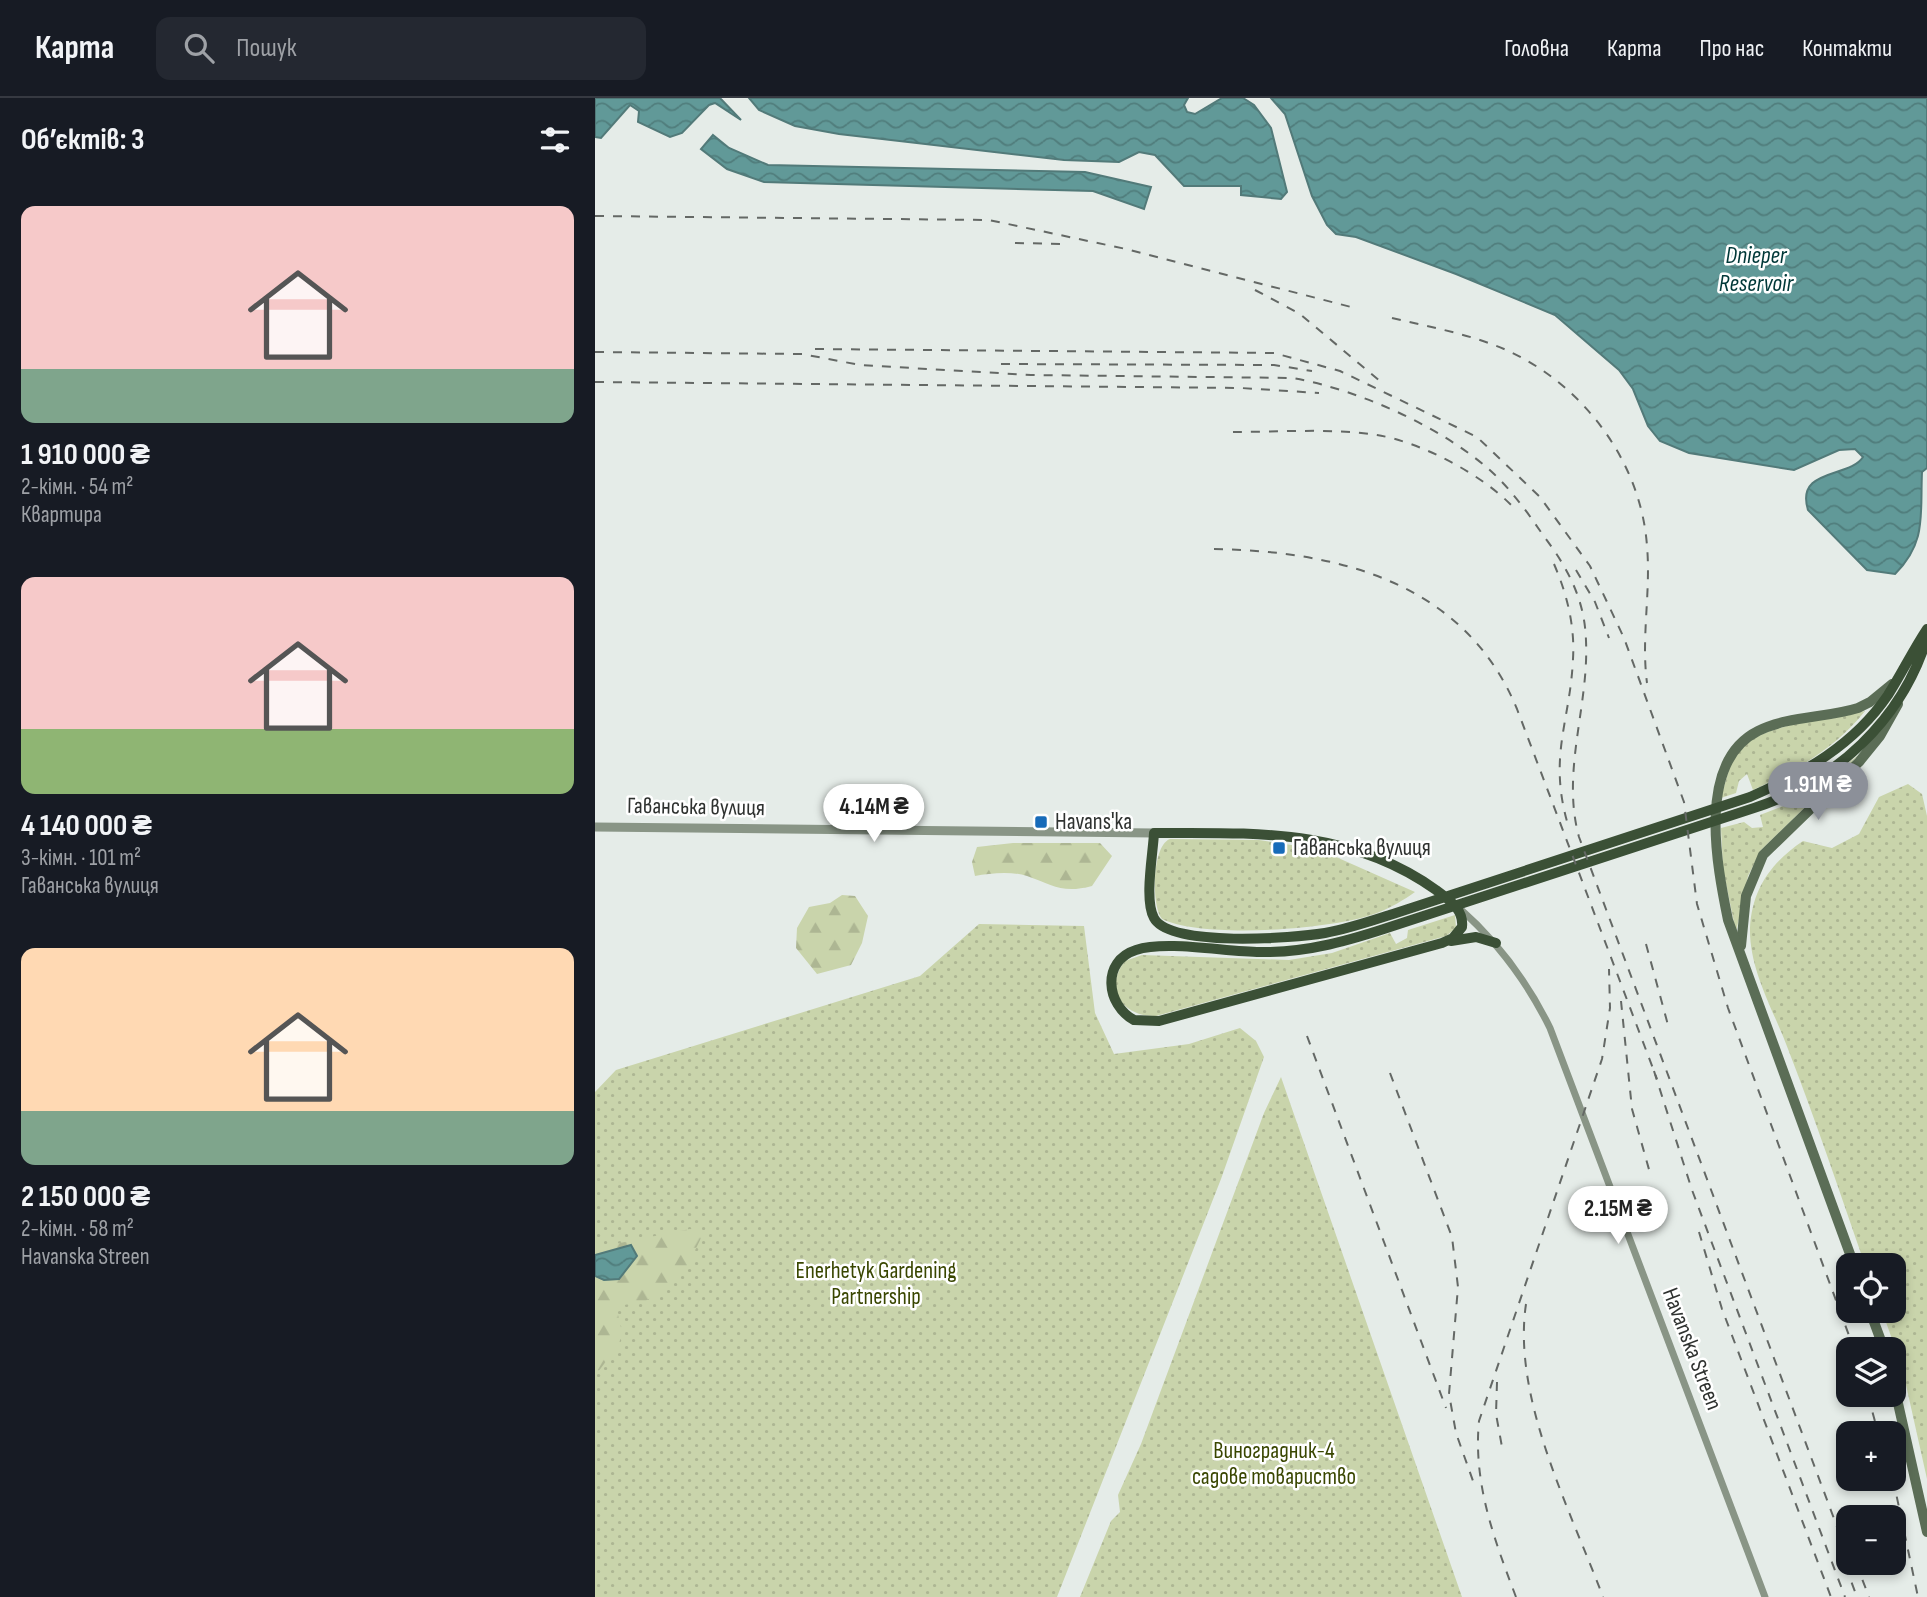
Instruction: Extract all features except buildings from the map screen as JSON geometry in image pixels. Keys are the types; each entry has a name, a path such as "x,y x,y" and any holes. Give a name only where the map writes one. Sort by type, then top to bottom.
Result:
{"main road":[{"path":"1752,802 1836,750 1877,708 1927,629"},
{"path":"1740,954 1742,911 1750,882 1763,855 1859,762 1888,725 1920,662 1927,638"},
{"path":"1850,1253 1728,920 1717,844 1718,786 1734,751 1750,736 1772,726 1864,705 1898,678"},
{"path":"1496,943 1476,937 1442,943 1146,1023 1134,1020 1121,1011 1111,986 1114,967 1120,958 1146,947 1260,953 1304,950 1348,941 1394,920 1752,802 1803,788 1858,749 1901,698"},
{"path":"1154,832 1150,907 1158,924 1167,930 1186,935 1285,937 1327,933 1394,920"},
{"name":"Гаванська вулиця","path":"1154,832 1297,835 1330,842 1375,858 1414,877 1453,903"},
{"path":"1442,943 1453,938 1462,927 1461,915 1453,903"},
{"path":"1899,1407 1927,1532"}],"street":[{"name":"Гаванська вулиця","path":"595,827 1154,832"},
{"name":"Havanska Streen","path":"1453,903 1496,943 1524,979 1550,1028 1765,1597"}],"green space":[{"path":"1865,711 1841,737 1799,766 1753,790 1747,774 1739,781 1736,793 1721,798 1734,759 1741,748 1752,740 1782,727"},
{"path":"1861,753 1761,850 1748,876 1736,932 1723,869 1721,828 1744,822 1752,828 1763,827 1760,815 1794,802 1793,800 1826,780"},
{"path":"1908,784 1922,794 1927,816 1927,1479 1906,1385 1906,1337 1891,1337 1886,1323 1906,1323 1906,1253 1861,1253 1788,1049 1763,990 1751,944 1750,928 1755,900 1759,888 1773,867 1803,841 1832,848 1859,834 1879,797"},
{"path":"1170,839 1259,840 1318,849 1415,892 1377,913 1331,924 1268,930 1207,929 1181,925 1162,919 1156,902 1157,864 1164,844"},
{"path":"1013,843 1100,843 1112,856 1092,886 1082,888 1065,889 1015,873 975,876 972,862 977,847"},
{"path":"842,895 855,896 868,916 862,943 851,965 817,974 796,948 797,928 809,907 830,903"},
{"path":"1455,915 1456,928 1446,936 1156,1016 1134,1012 1120,999 1116,991 1119,971 1125,961 1142,955 1289,960 1332,953 1390,933 1396,944 1407,938 1408,930"},
{"name":"Enerhetyk Gardening Partnership","path":"979,924 1084,926 1095,1013 1114,1054 1189,1044 1240,1028 1256,1041 1264,1057 1221,1179 1057,1597 595,1597 595,1092 616,1070 920,976"},
{"name":"Виноградник-4 садове товариство","path":"1281,1077 1462,1597 1080,1597 1111,1521 1120,1512 1118,1495 1141,1444 1264,1113"},
{"path":"690,1229 698,1231 701,1238 686,1269 667,1287 644,1302 616,1306 622,1332 619,1344 595,1376 595,1276 604,1280 607,1252 595,1255 595,1248"}],"water":[{"path":"595,98 720,98 741,120 715,103 709,105 682,133 670,137 638,122 639,111 630,105 601,138 595,137"},
{"path":"749,98 1188,98 1184,105 1187,112 1195,114 1222,98 1243,98 1254,105 1271,128 1287,192 1281,199 1241,195 1241,186 1184,186 1155,155 1139,152 1119,162 1064,160 839,134 795,126 759,110"},
{"name":"Dnieper Reservoir","path":"1271,98 1927,98 1927,468 1922,472 1920,527 1912,551 1905,562 1895,574 1867,570 1808,510 1806,497 1809,487 1816,480 1856,464 1863,457 1855,449 1839,450 1794,470 1689,453 1660,441 1648,426 1633,389 1619,370 1555,315 1356,237 1336,234 1327,225 1312,196 1285,114"},
{"path":"713,135 729,148 768,165 1085,172 1151,187 1144,209 1093,191 764,182 727,169 701,149"},
{"path":"631,1245 637,1256 619,1279 604,1280 595,1276 595,1255"}],"railway":[{"path":"595,216 989,220 1126,249 1355,308"},
{"path":"1015,243 1065,244"},
{"path":"1255,290 1300,314 1381,382"},
{"path":"1392,318 1449,331 1504,349 1558,382 1582,404 1602,428 1620,455 1633,484 1642,515 1648,563 1645,649 1647,683"},
{"path":"815,349 1274,353 1340,371 1477,437 1540,497 1590,566 1624,638 1684,802 1697,904 1728,1008 1850,1337"},
{"path":"595,352 802,354 860,365 1031,375 1293,378 1345,391 1399,413 1450,440 1493,473 1507,487 1552,547 1579,598 1586,641 1584,690 1573,788 1579,837 1836,1524"},
{"path":"1001,364 1274,365 1312,371"},
{"path":"595,382 1241,388 1319,393"},
{"path":"1233,432 1342,432 1394,439 1431,452 1468,472 1513,507"},
{"path":"1214,549 1307,557 1351,567 1393,583 1431,604 1465,631 1494,666 1517,709 1657,1079"},
{"path":"1554,564 1563,587 1573,634 1571,682 1560,759 1562,801 1568,825"},
{"path":"1576,570 1595,602 1609,638"},
{"path":"1646,944 1668,1025"},
{"path":"1516,1597 1493,1532 1482,1489 1479,1421 1602,1059 1610,1008 1609,969"},
{"path":"1621,1001 1632,1109 1650,1173"},
{"path":"1307,1036 1446,1408"},
{"path":"1654,1071 1692,1190 1845,1597"},
{"path":"1390,1073 1452,1237 1458,1287 1449,1394 1456,1433 1473,1481"},
{"path":"1699,1232 1722,1309 1831,1597"},
{"path":"1526,1304 1524,1340 1527,1377 1536,1415 1560,1490 1603,1597"},
{"path":"1497,1382 1496,1414 1502,1447"},
{"path":"1871,1407 1875,1421"},
{"path":"1896,1491 1918,1597"},
{"path":"1849,1575 1857,1597"},
{"path":"1861,1575 1869,1597"}],"place":[{"name":"Havans'ka","path":"1041,822"},
{"name":"Гаванська вулиця","path":"1279,848"}]}
